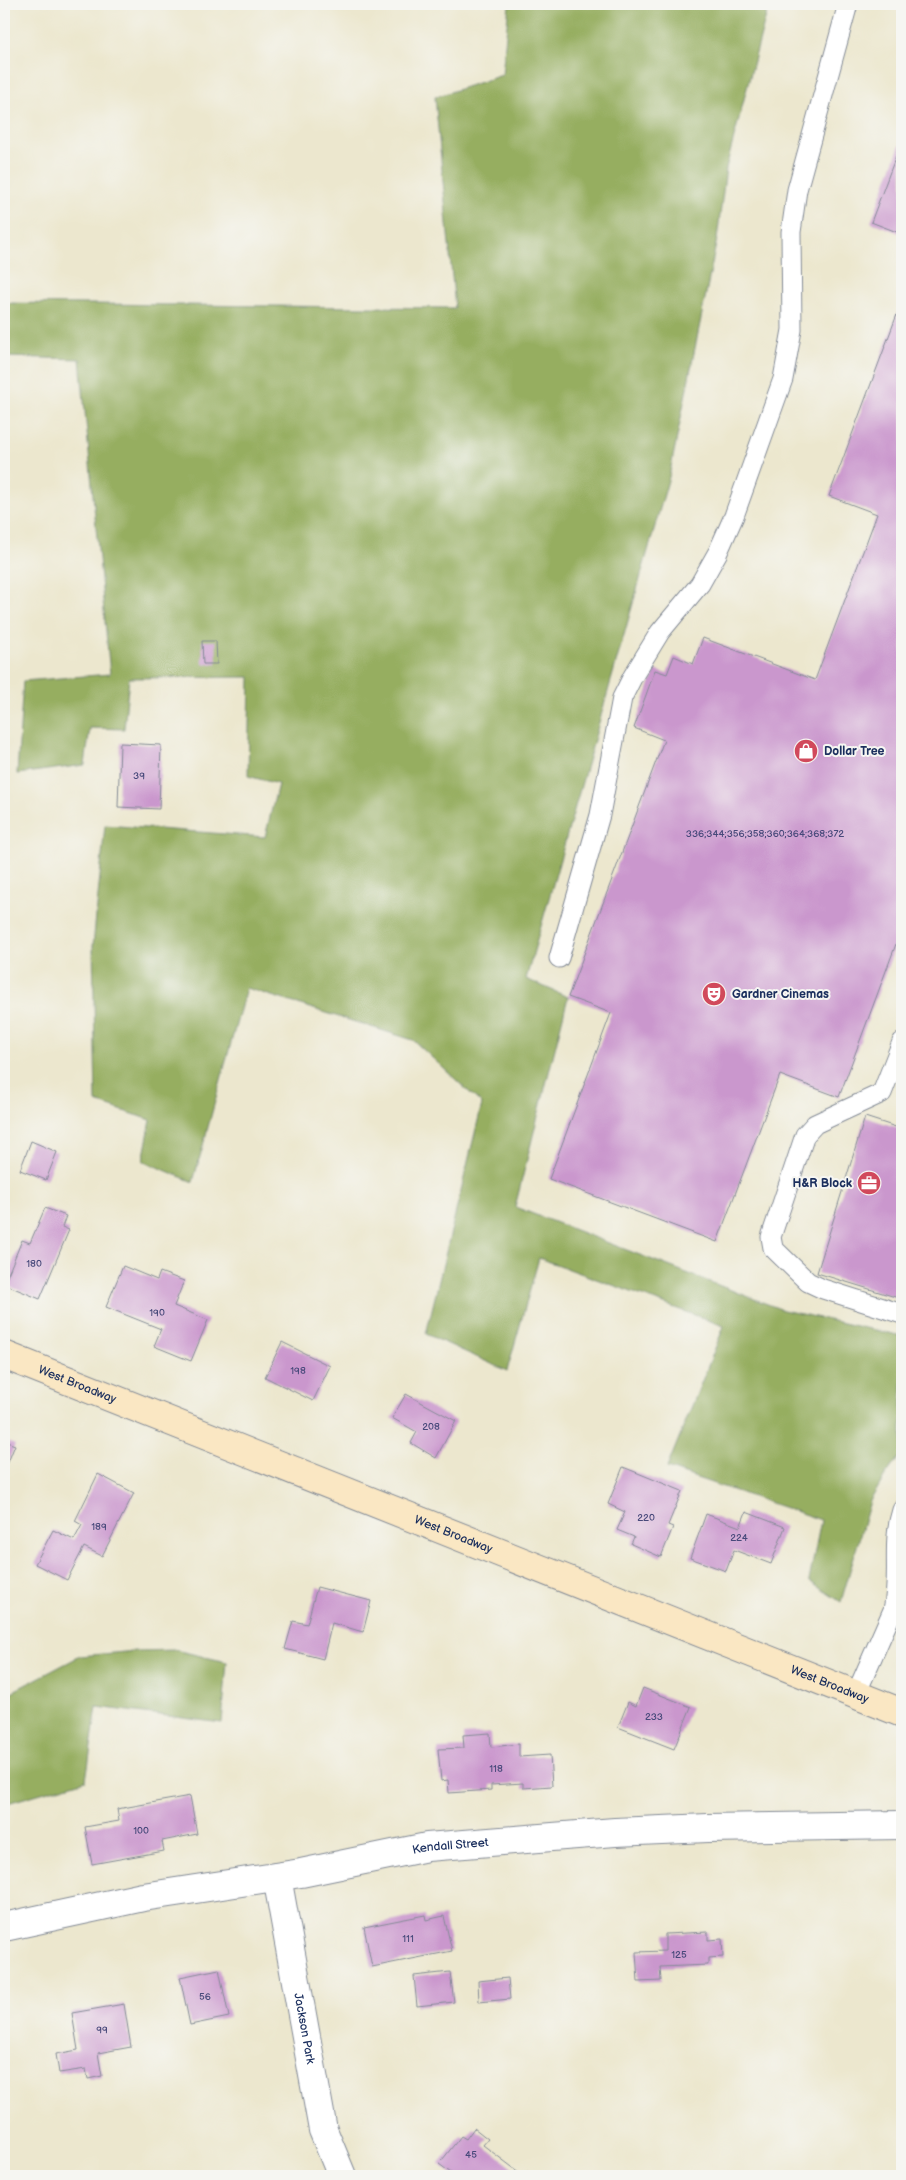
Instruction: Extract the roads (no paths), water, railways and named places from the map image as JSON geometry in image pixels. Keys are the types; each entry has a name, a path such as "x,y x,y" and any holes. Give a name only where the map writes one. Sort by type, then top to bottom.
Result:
{"main road":[{"name":"West Broadway","path":"4,1355 902,1712"}],"street":[{"name":"Kendall Street","path":"4,1927 143,1897 277,1877 427,1847 521,1839 708,1828 902,1825"},
{"name":"Jackson Park","path":"277,1877 319,2114 336,2174"}],"lane":[{"path":"559,958 600,815 622,698 660,632 700,584 718,552 734,516 783,379 792,330 791,232 797,190 848,4"},
{"path":"902,1042 897,1072 882,1094 816,1124 805,1135 771,1238 773,1248 808,1282 823,1289 902,1314"},
{"path":"856,1694 899,1594 896,1544 902,1510"}],"place":[{"name":"Dollar Tree","path":"806,751"},
{"name":"Gardner Cinemas","path":"714,994"},
{"name":"H&R Block","path":"869,1183"}]}
